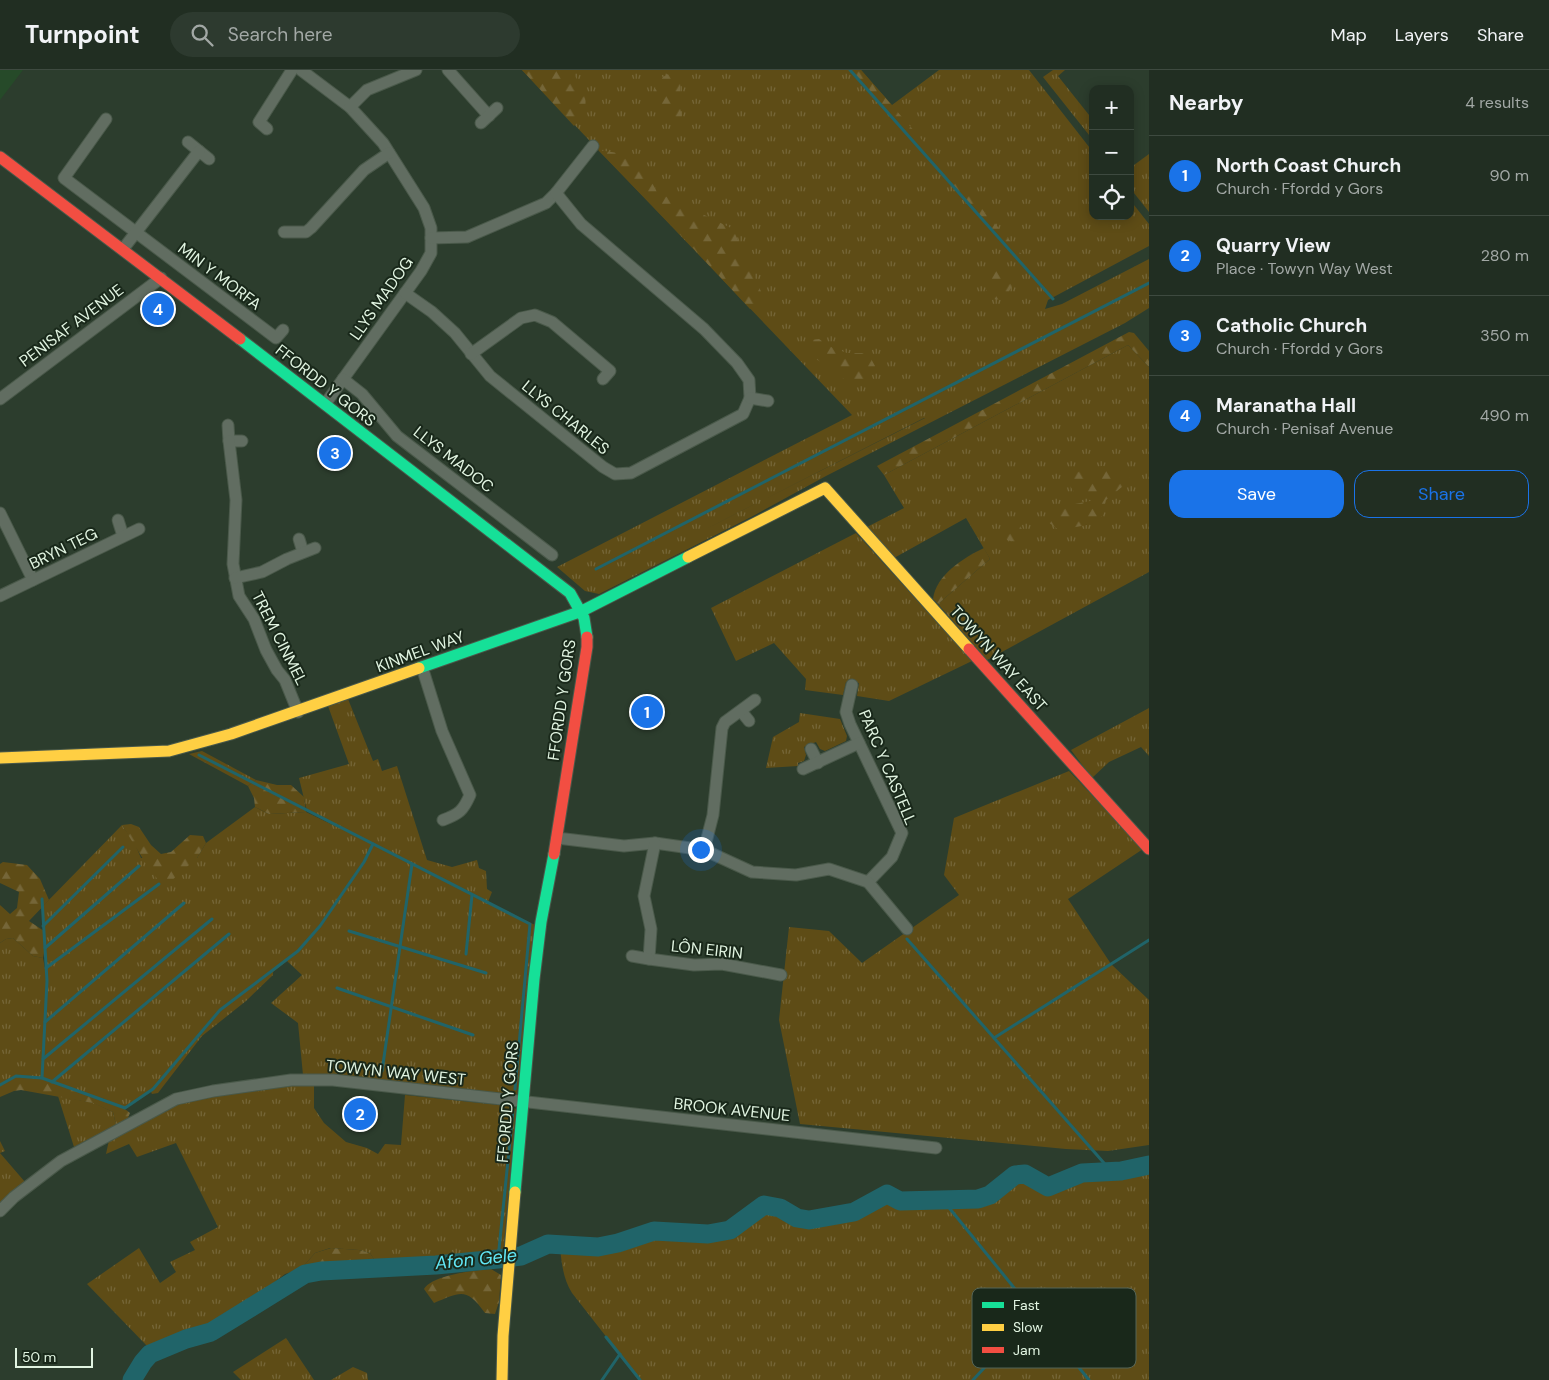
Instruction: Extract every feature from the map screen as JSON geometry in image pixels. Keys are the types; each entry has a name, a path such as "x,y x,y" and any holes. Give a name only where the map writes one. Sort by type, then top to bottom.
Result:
{"street":[{"path":"267,129 258,122 292,70"},
{"name":"LLYS MADOG","path":"300,70 350,107 383,143 424,208 431,228 431,253 421,271 325,404"},
{"path":"350,107 367,90 416,70"},
{"path":"448,70 489,116"},
{"name":"MIN Y MORFA","path":"106,119 64,178 276,338 283,330"},
{"path":"188,142 209,159"},
{"path":"431,238 467,237 546,202 556,193 593,146"},
{"path":"123,249 199,151"},
{"path":"284,232 306,232 364,170 389,153"},
{"name":"FFORDD Y GORS","path":"0,157 161,278 570,593 582,611 587,629 587,647 557,838 541,922 534,979 506,1302 502,1380"},
{"path":"556,193 581,224 704,329 730,356 749,380 750,398 768,401"},
{"path":"311,228 317,240"},
{"name":"PENISAF AVENUE","path":"0,398 161,278"},
{"name":"LLYS CHARLES","path":"405,293 432,312 456,333 490,376 602,467 615,474 631,473 743,414 750,398"},
{"path":"471,354 521,318 535,315 552,322 610,371 603,379"},
{"name":"LLYS MADOC","path":"343,379 369,401 397,436 552,556"},
{"name":"TREM CINMEL","path":"228,425 236,500 233,564 239,596 254,619 274,664 285,680 298,712"},
{"path":"229,441 242,441"},
{"name":"KINMEL WAY","path":"0,758 169,751 231,734 582,611 825,488"},
{"name":"TOWYN WAY EAST","path":"825,488 1149,848"},
{"path":"0,513 33,580"},
{"path":"118,520 123,536"},
{"name":"BRYN TEG","path":"0,596 139,528"},
{"path":"299,539 303,552"},
{"name":"TREM CINMEL","path":"235,578 262,572 315,548"},
{"path":"422,668 442,731 470,795 464,808 456,816 444,820"},
{"name":"PARC Y CASTELL","path":"852,685 846,712 902,833 892,857 868,882"},
{"path":"704,850 713,815 722,728 725,722 755,700"},
{"path":"741,711 749,721"},
{"path":"803,769 859,743"},
{"path":"811,749 818,762"},
{"path":"557,838 624,846 654,843 704,850 752,872 796,875 829,869 868,882 907,929"},
{"name":"LÔN EIRIN","path":"649,959 651,929 644,896 654,843"},
{"name":"LÔN EIRIN","path":"632,956 694,965 722,964 781,975"},
{"name":"LÔN EIRIN","path":"760,984 761,972"},
{"name":"TOWYN WAY WEST","path":"0,1211 14,1197 60,1160 176,1099 185,1097 291,1080 333,1080 524,1102"},
{"name":"BROOK AVENUE","path":"524,1102 936,1148"}],"shaded area":[{"path":"0,70 23,70 0,100"}],"green space":[{"path":"522,70 861,70 892,105 939,70 1029,70 1089,147 1089,220 1134,220 1134,205 1149,224 1149,246 1048,300 1045,309 1062,304 1149,259 1149,308 1125,323 599,594 585,591 557,567 852,415","holes":["924,418 925,418 694,535"]},
{"path":"522,70 571,70 580,85 586,104 584,111 574,126"},
{"path":"850,70 861,70 1052,289 1048,292"},
{"path":"1053,70 1065,70 1058,76 1089,115 1089,135 1043,77"},
{"path":"668,74 679,78 680,85 681,118 670,120 656,112 653,96 655,87"},
{"path":"598,150 638,156 647,166 657,192 733,229 763,296 761,305 750,309"},
{"path":"1149,154 1149,212 1134,193 1134,165"},
{"path":"1009,269 1014,273 1015,282 1003,300 993,299 986,290 986,279 992,270"},
{"path":"1129,332 1134,333 1149,351 1149,367 1128,345 884,475 877,466"},
{"path":"819,339 833,348 847,353 864,353 870,357 875,366 872,374 864,382 852,385 812,356 807,347 810,340"},
{"path":"1128,345 1149,367 1149,572 987,660 938,604 990,559 966,518 894,558 867,527 904,508 884,475"},
{"path":"1102,466 1125,469 1130,474 1128,482 1106,500 1102,516 1087,525 1059,530 1048,522 1047,515 1050,509 1095,500 1075,493 1067,482 1078,472"},
{"path":"1014,520 1023,531 1023,540 1018,543 1007,540 1004,530 1006,521"},
{"path":"856,533 972,661 889,701 857,696 859,683 846,682 843,695 805,690 806,679 774,643 736,661 711,608"},
{"path":"984,548 990,559 938,604 933,599 939,582 959,562"},
{"path":"348,699 373,761 378,759 382,771 397,766 427,860 452,867 477,860 479,868 486,871 487,889 492,892 488,902 535,925 517,1094 509,1095 425,1087 357,1076 303,1075 298,1023 271,1003 302,975 287,961 273,972 273,975 246,1001 202,1036 158,1093 152,1094 150,1090 125,1108 102,1098 0,1085 0,943 6,939 13,938 33,956 43,958 46,974 42,907 122,825 135,844 141,858 197,858 206,843 255,807 269,814 306,812 339,828 307,811 299,778 349,764 328,706"},
{"path":"1149,708 1149,756 1141,747 1109,762 1092,778 1071,750"},
{"path":"800,713 840,719 847,736 846,741 825,751 820,749 816,742 804,747 806,755 804,761 798,763 798,766 766,768 773,737 799,722"},
{"path":"202,751 256,780 248,786 189,754"},
{"path":"1069,771 1143,849 1068,899 1111,964 1149,1000 1149,1145 1108,1151 1066,1149 800,1124 779,1020 789,927 829,931 862,963 959,895 944,875 954,818"},
{"path":"256,780 277,785 291,785 304,797 306,812 269,814 255,807 254,798 248,786"},
{"path":"131,824 139,827 151,845 161,854 171,852 190,835 203,836 206,843 197,858 170,882 160,882 144,861 122,825"},
{"path":"3,862 27,865 40,879 49,900 29,921 44,931 45,948 43,958 33,956 13,938 6,939 0,943 0,905 10,914 17,908 19,892 0,883 0,864"},
{"path":"16,1076 93,1095 130,1113 127,1120 116,1125 113,1112 93,1103 21,1090 0,1097 0,1085"},
{"path":"314,1084 314,1108 324,1123 346,1142 367,1148 378,1154 385,1144 401,1145 405,1095 509,1106 516,1109 503,1254 377,1264 370,1253 359,1250 330,1248 315,1253 301,1269 285,1274 232,1315 204,1329 149,1348 87,1284 139,1248 160,1283 176,1272 170,1262 195,1250 190,1242 218,1227 176,1143 137,1157 129,1144 106,1154 109,1140 172,1106 196,1099 274,1087"},
{"path":"58,1096 94,1103 113,1112 116,1125 74,1147"},
{"path":"0,1141 5,1151 0,1153"},
{"path":"0,1153 25,1182 0,1203"},
{"path":"1149,1168 1149,1380 640,1380 572,1293 562,1266 560,1248 602,1250 654,1234 704,1237 731,1234 765,1211 778,1212 806,1225 817,1225 855,1216 891,1201 900,1203 971,1203 984,1201 994,1196 1017,1178 1026,1179 1045,1189 1080,1177 1125,1173"},
{"path":"331,1248 359,1250 370,1253 377,1264 301,1269 315,1253"},
{"path":"491,1269 501,1275 499,1302 495,1314 485,1313 473,1299 462,1294 457,1294 434,1303 424,1289 436,1280 445,1277"},
{"path":"286,1338 314,1380 241,1380 233,1372"},
{"path":"353,1367 367,1373 368,1380 331,1380"}],"waterway":[{"path":"850,70 1053,299"},
{"path":"596,569 1149,283"},
{"path":"199,755 530,924 515,1089"},
{"path":"0,1085 16,1076 42,1078 125,1108 153,1089 220,1010 298,951 320,926 364,862 373,844"},
{"path":"43,926 123,847"},
{"path":"382,1071 412,864"},
{"path":"45,948 139,866"},
{"path":"46,968 159,884"},
{"path":"466,954 472,895"},
{"path":"42,899 47,981 42,1078"},
{"path":"45,1022 184,903"},
{"path":"43,1059 212,919"},
{"path":"349,931 486,973"},
{"path":"52,1082 229,934"},
{"path":"907,939 1111,1171"},
{"path":"994,1038 1149,940"},
{"path":"337,988 473,1035"},
{"path":"498,1259 513,1111"},
{"name":"Afon Gele","path":"132,1380 150,1354 186,1339 211,1332 305,1274 321,1271 436,1265 498,1259 521,1256 548,1244 598,1247 618,1243 654,1231 708,1234 730,1230 764,1205 780,1208 797,1218 809,1220 854,1212 887,1194 900,1201 978,1199 990,1195 1015,1175 1025,1174 1048,1187 1082,1173 1121,1171 1149,1165"},
{"path":"942,1199 1014,1288"},
{"path":"606,1337 640,1380"},
{"path":"602,1380 620,1354"},
{"path":"973,1380 984,1368"},
{"path":"1079,1368 1089,1380"}],"traffic: fast":[{"path":"240,339 570,593 584,618 587,637"},
{"path":"419,668 582,611 688,557"},
{"path":"515,1192 534,979 541,922 554,854"}],"traffic: slow":[{"path":"688,557 825,488 969,649"},
{"path":"0,758 169,751 231,734 419,668"},
{"path":"502,1380 503,1336 515,1192"}],"traffic: jam":[{"path":"0,157 240,339"},
{"path":"554,854 587,647 587,637"},
{"path":"969,649 1149,849"}],"place":[{"name":"Maranatha Hall","path":"158,309"},
{"name":"Catholic Church","path":"335,453"},
{"name":"North Coast Church","path":"647,712"},
{"name":"Quarry View","path":"360,1114"}]}
